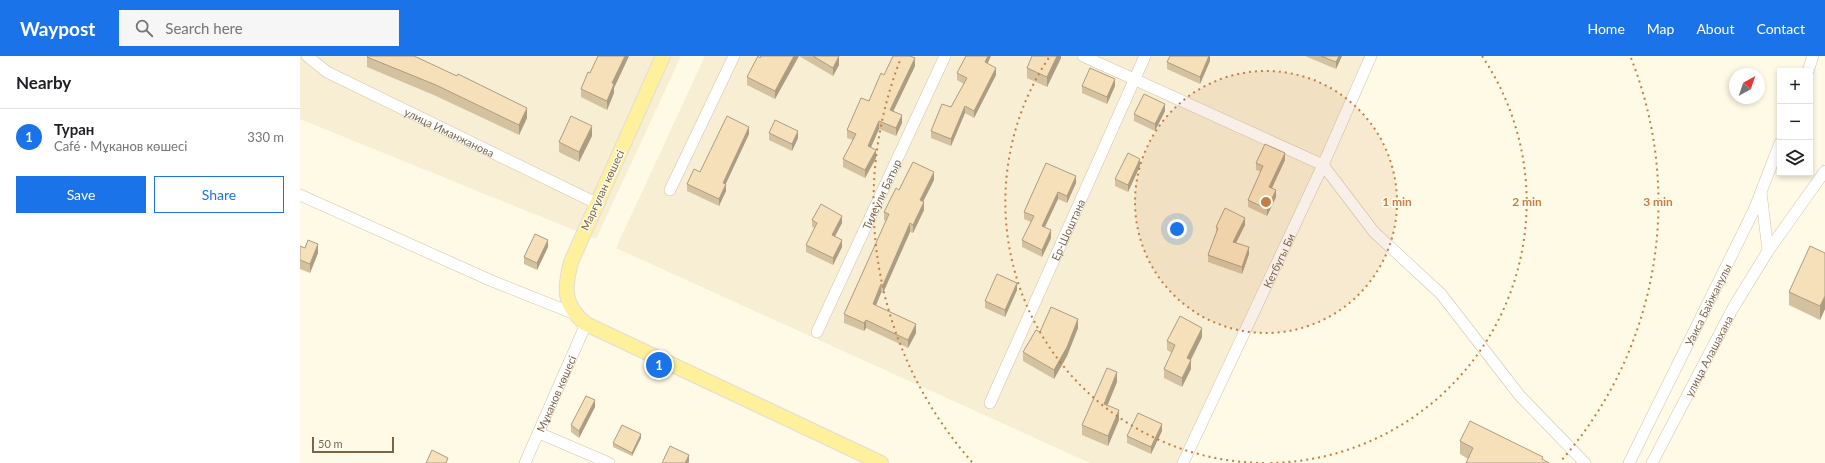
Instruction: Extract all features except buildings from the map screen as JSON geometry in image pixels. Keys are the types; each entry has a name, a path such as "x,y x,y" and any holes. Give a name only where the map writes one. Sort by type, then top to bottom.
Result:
{"main road":[{"name":"Марғұлан көшесі","path":"663,56 573,255 566,283 567,297 575,314 586,324 881,463"}],"street":[{"name":"улица Иманжанова","path":"307,56 327,72 596,203"},
{"path":"670,190 734,56"},
{"name":"Тилеули Батыр","path":"817,332 945,56"},
{"path":"1083,56 1323,165 1374,232 1441,294 1520,396 1585,463"},
{"name":"Ер-Шоштана","path":"990,403 1145,56"},
{"name":"Кетбугы Би","path":"1183,463 1323,165 1371,56"},
{"path":"1809,68 1813,56"},
{"name":"Уаиса Байжанулы","path":"1629,463 1761,191 1777,151"},
{"name":"улица Алашахана","path":"1652,463 1733,308 1768,251 1825,171"},
{"path":"1761,191 1768,251"},
{"path":"300,195 492,281 575,314"},
{"name":"Мұканов көшесі","path":"524,463 539,433 586,324"},
{"path":"539,433 609,463"}],"shaded area":[{"path":"300,56 681,56 596,239 300,119"},
{"path":"705,56 1375,56 1184,463 1090,463 616,248"}],"place":[{"name":"Туран","path":"659,365"}]}
